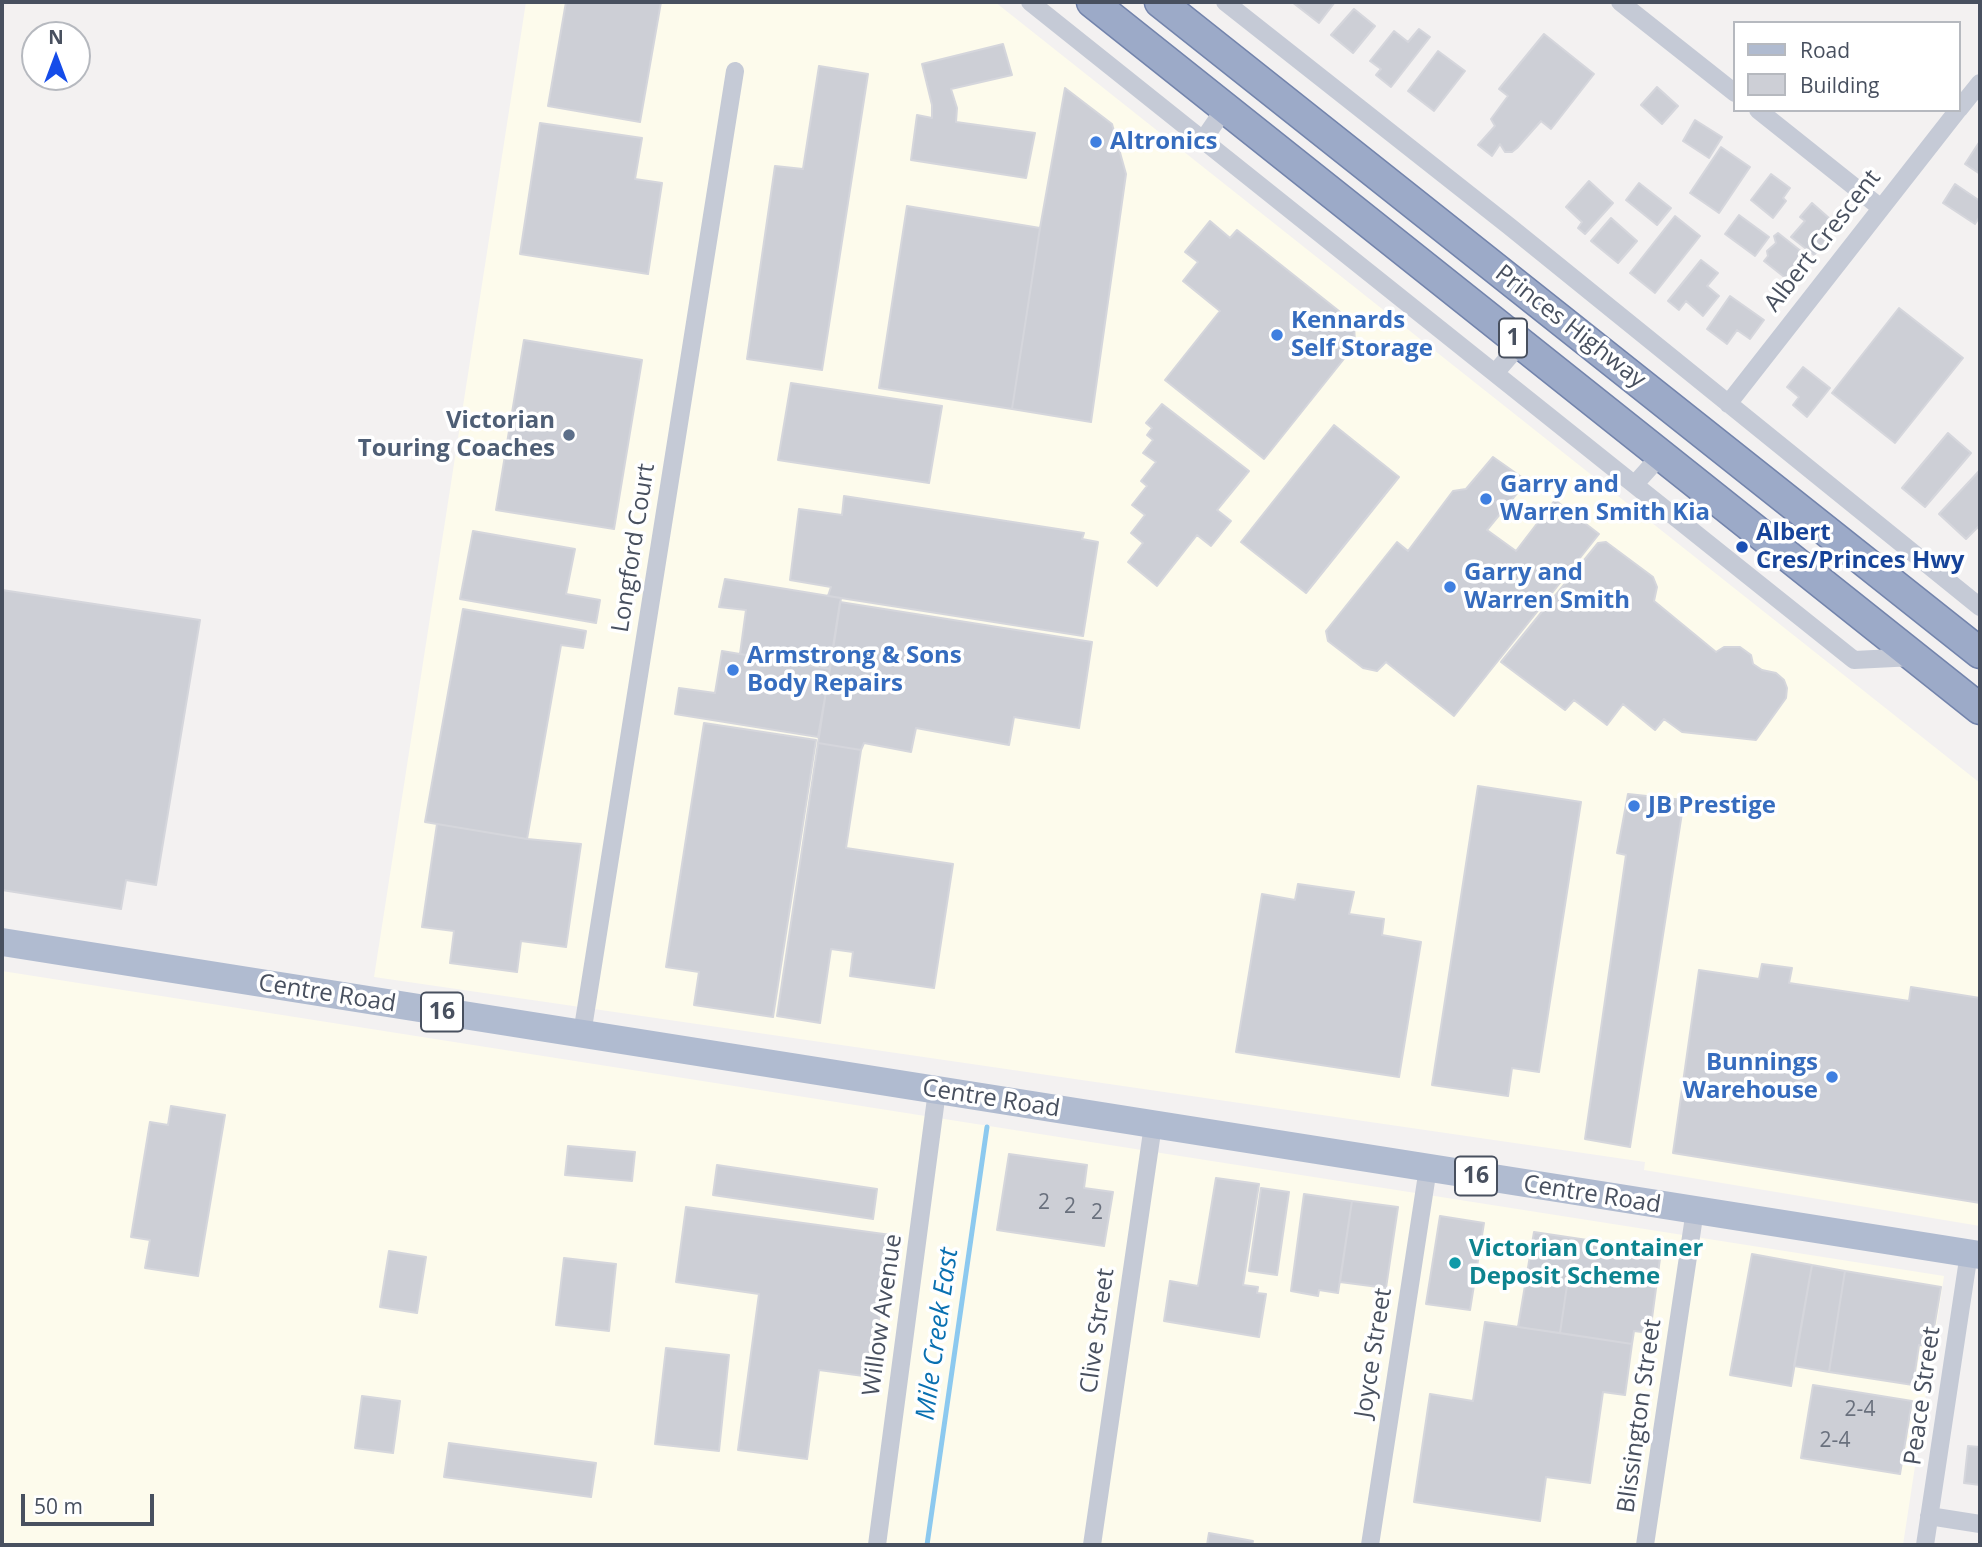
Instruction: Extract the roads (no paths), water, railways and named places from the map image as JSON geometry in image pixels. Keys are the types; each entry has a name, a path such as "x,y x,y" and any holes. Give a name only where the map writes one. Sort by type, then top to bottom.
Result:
{"highway":[{"name":"Princes Highway","path":"1092,2 1913,657 1978,705"},
{"name":"Princes Highway","path":"1160,2 1980,653"}],"main road":[{"name":"Centre Road","path":"2,942 1975,1254"}],"street":[{"path":"1031,2 1854,660 1913,657"},
{"name":"Princes Highway","path":"1225,2 1509,226 1980,607"},
{"path":"1620,2 1734,92"},
{"name":"Longford Court","path":"582,1034 735,71"},
{"name":"Albert Crescent","path":"1961,107 1980,83"},
{"path":"1203,140 1225,108"},
{"path":"1761,112 1881,208"},
{"name":"Albert Crescent","path":"1728,404 1957,112"},
{"name":"Princes Highway","path":"1495,373 1520,344"},
{"path":"1635,484 1661,456"},
{"name":"Willow Avenue","path":"877,1545 937,1091"},
{"name":"Clive Street","path":"1092,1545 1153,1125"},
{"name":"Joyce Street","path":"1370,1545 1428,1168"},
{"name":"Blissington Street","path":"1645,1545 1695,1210"},
{"name":"Peace Street","path":"1925,1545 1975,1254"},
{"path":"1929,1516 1980,1524"}],"waterway":[{"name":"Mile Creek East","path":"927,1545 987,1127"}],"place":[{"name":"Altronics","path":"1096,142"},
{"name":"Kennards Self Storage","path":"1277,335"},
{"name":"Victorian Touring Coaches","path":"569,435"},
{"name":"Garry and Warren Smith Kia","path":"1486,499"},
{"name":"Albert Cres/Princes Hwy","path":"1742,547"},
{"name":"Garry and Warren Smith","path":"1450,587"},
{"name":"Armstrong & Sons Body Repairs","path":"733,670"},
{"name":"JB Prestige","path":"1634,806"},
{"name":"Bunnings Warehouse","path":"1832,1077"},
{"name":"Victorian Container Deposit Scheme","path":"1455,1263"}]}
